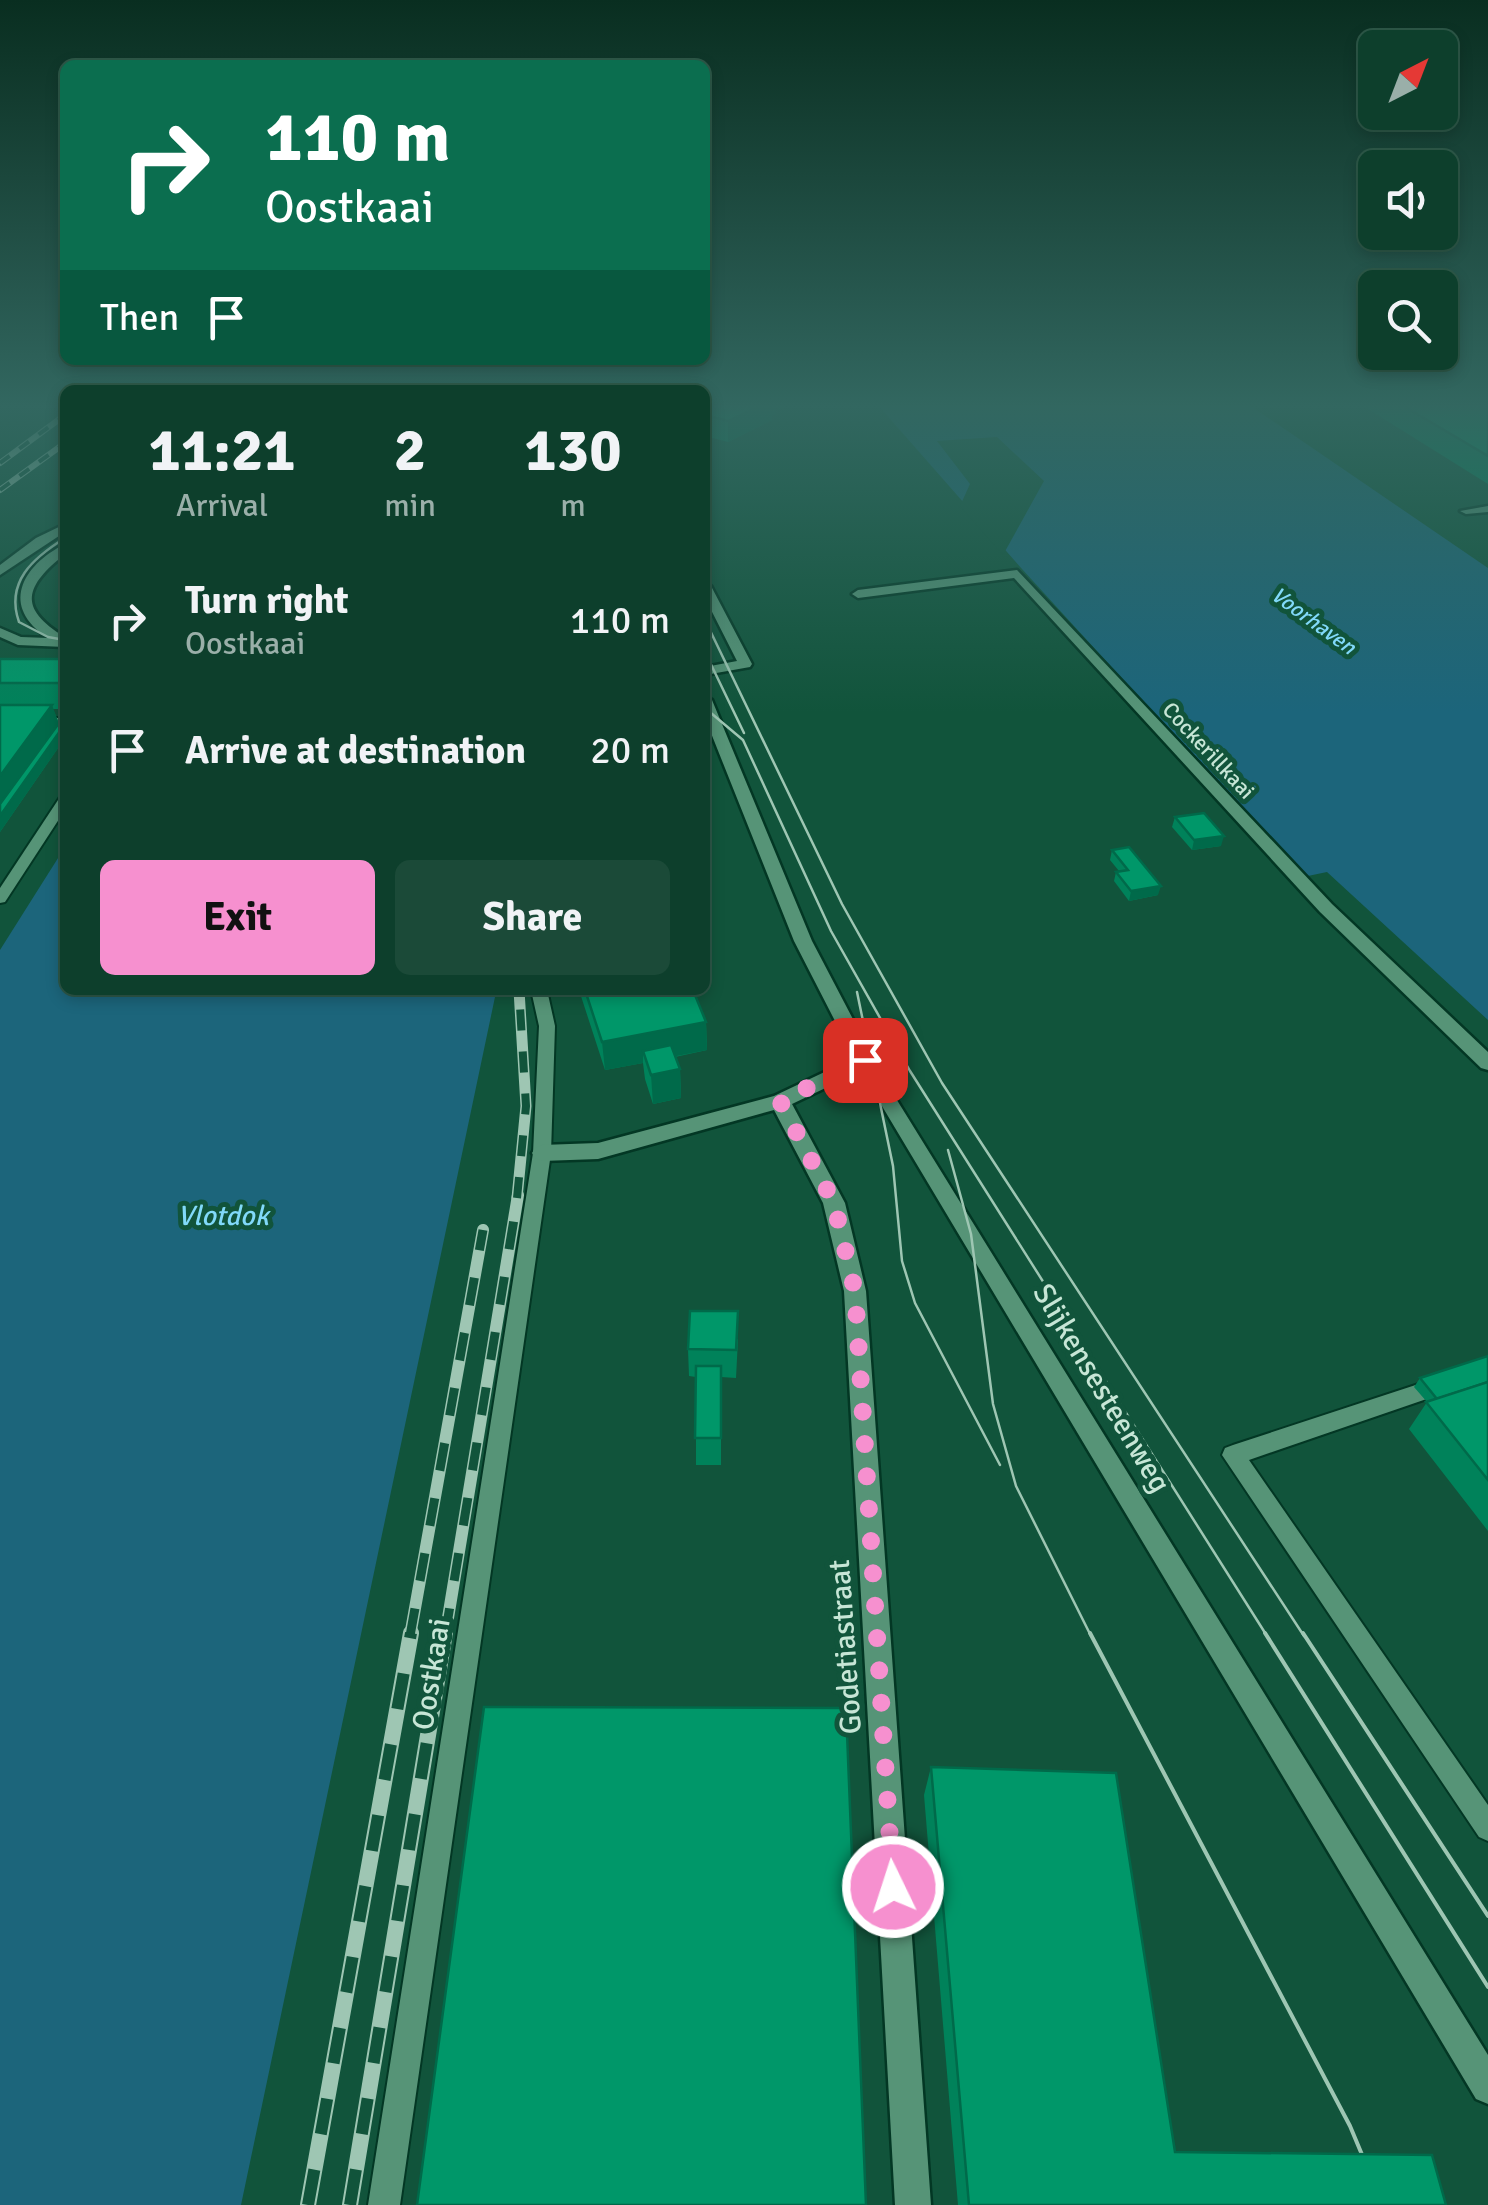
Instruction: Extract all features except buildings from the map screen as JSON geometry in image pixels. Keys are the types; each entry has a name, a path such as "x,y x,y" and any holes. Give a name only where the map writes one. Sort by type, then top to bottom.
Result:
{"street":[{"path":"1466,511 1488,509"},
{"path":"0,571 60,530"},
{"path":"60,552 26,587 24,600 31,619 60,639"},
{"name":"Cockerillkaai","path":"858,594 1016,574 1326,908 1488,1063"},
{"path":"710,596 745,664 710,670"},
{"path":"0,630 31,619"},
{"path":"0,630 18,641 60,643"},
{"name":"Slijkensesteenweg","path":"713,732 803,941 865,1060 1488,2087"},
{"path":"542,1152 598,1151 780,1101 865,1060"},
{"name":"Godetiastraat","path":"780,1101 834,1203 855,1291 913,2205"}],"lane":[{"path":"0,722 60,722"},
{"path":"0,899 60,808"},
{"name":"Oostkaai","path":"384,2205 542,1152 547,1026 540,995"},
{"path":"1470,1376 1233,1455 1488,1828"}],"water":[{"name":"Voorhaven","path":"967,507 1399,507 1488,568 1488,1020 1327,872 1303,877"},
{"name":"Vlotdok","path":"60,855 60,995 495,995 241,2205 0,2205 0,950"}],"pier":[{"path":"961,507 1030,507 1003,555"}],"tram line":[{"path":"60,541 25,572 16,595 19,622 60,639"},
{"path":"710,630 842,904 942,1083 1304,1636"},
{"path":"710,662 744,733"},
{"path":"710,712 743,740 831,931 910,1071 1267,1636"},
{"path":"857,992 893,1166 902,1261 915,1303 1000,1465"},
{"path":"948,1150 971,1234 993,1404 1016,1486 1091,1636"},
{"path":"1090,1633 1350,2126 1368,2169"},
{"path":"1265,1633 1488,1987"},
{"path":"1303,1633 1488,1916"}],"railway":[{"path":"517,1198 526,1106 519,995"},
{"path":"445,1636 518,1195"},
{"path":"410,1636 483,1230"},
{"path":"308,2205 411,1633"},
{"path":"350,2205 445,1633"}],"route":[{"path":"865,1060 780,1101 834,1203 855,1291 893,1887"}]}
